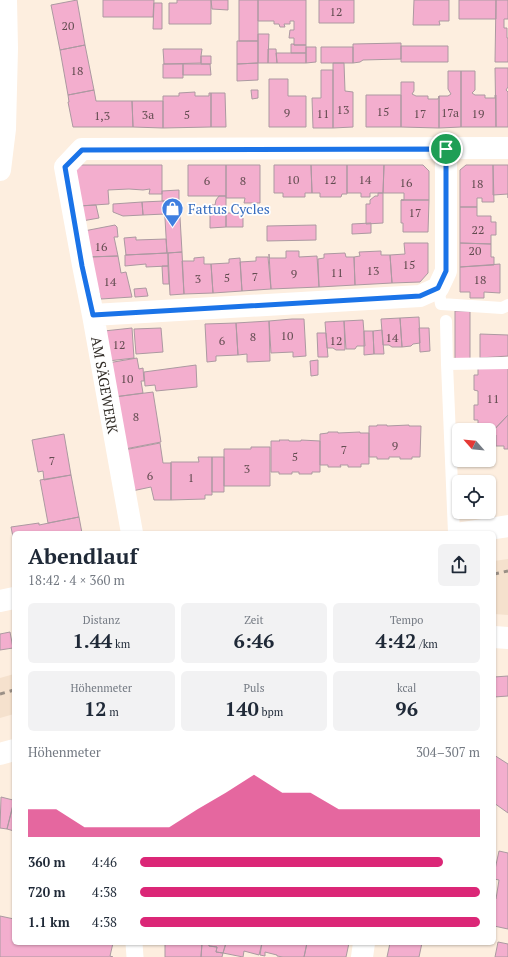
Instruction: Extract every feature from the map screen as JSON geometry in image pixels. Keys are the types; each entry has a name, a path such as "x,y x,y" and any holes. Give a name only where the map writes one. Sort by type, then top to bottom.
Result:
{"street":[{"path":"0,170 5,129 7,48 6,0"},
{"path":"93,315 420,296 438,288 446,271 446,149 508,148"},
{"name":"AM SÄGEWERK","path":"132,531 65,167 82,150 446,149"},
{"path":"475,531 508,526"},
{"path":"0,602 12,599"},
{"path":"496,637 508,638"},
{"path":"0,754 12,751"},
{"path":"134,945 135,957"},
{"path":"362,957 364,945"}],"lane":[{"path":"438,288 441,304 502,308 508,305"},
{"path":"446,321 454,531"},
{"path":"447,364 508,363"}],"shaded area":[{"path":"508,559 508,615 496,614 496,561"},
{"path":"12,675 12,715 0,718 0,678"}],"building":[{"path":"77,0 85,45 60,50 51,5"},
{"path":"103,0 154,0 153,17 103,17"},
{"path":"177,0 211,0 211,24 169,24 169,3 177,3"},
{"path":"211,0 228,0 228,10 212,9"},
{"path":"239,0 258,0 258,41 239,41"},
{"path":"258,0 306,0 306,45 294,45 294,38 289,38 290,30 294,30 294,21 290,21 290,24 284,24 285,27 280,27 279,24 274,24 274,21 258,21"},
{"path":"319,0 354,0 354,23 319,23"},
{"path":"414,0 449,0 449,21 439,21 440,25 413,25"},
{"path":"459,0 496,0 496,19 459,19"},
{"path":"496,0 508,0 508,19 504,19 504,28 507,28 508,62 495,62"},
{"path":"154,3 162,3 162,29 153,29"},
{"path":"258,34 269,34 268,63 258,63"},
{"path":"237,41 258,41 258,63 237,64"},
{"path":"401,43 401,59 363,60 353,63 353,44"},
{"path":"291,44 306,45 306,53 291,53"},
{"path":"85,45 94,90 68,95 60,50"},
{"path":"401,46 448,46 448,62 401,62"},
{"path":"306,47 316,47 316,62 306,63"},
{"path":"321,47 353,47 353,63 321,63"},
{"path":"163,49 202,49 201,63 164,64"},
{"path":"268,49 276,49 277,63 268,63"},
{"path":"276,53 306,53 306,63 277,63"},
{"path":"201,56 211,56 211,64 201,64"},
{"path":"258,63 258,80 237,81 237,64"},
{"path":"333,63 344,63 345,91 353,92 353,127 333,128"},
{"path":"163,64 183,64 183,78 163,78"},
{"path":"183,64 210,64 211,75 183,75"},
{"path":"495,68 508,68 508,87 506,90 508,92 508,127 496,127"},
{"path":"321,70 333,70 333,128 313,128 312,98 321,98"},
{"path":"448,71 461,71 461,127 439,128 439,96 448,96 451,94 448,89"},
{"path":"461,71 475,71 475,90 472,93 475,95 485,95 485,98 495,98 496,95 496,127 461,127"},
{"path":"269,79 288,79 288,96 306,96 306,127 269,127"},
{"path":"401,82 414,82 414,91 412,94 416,96 428,96 428,99 438,99 439,96 439,128 401,127"},
{"path":"94,90 96,101 132,101 133,127 73,127 68,95"},
{"path":"251,90 258,90 258,98 252,99"},
{"path":"195,92 195,96 209,96 209,93 211,93 211,127 163,128 163,96 179,96 179,93"},
{"path":"211,93 225,93 226,127 211,127"},
{"path":"366,95 401,95 401,127 366,127"},
{"path":"132,101 163,101 163,128 133,127"},
{"path":"81,165 162,165 162,194 149,194 150,189 108,190 109,204 79,206 74,173"},
{"path":"188,165 226,165 226,196 188,196"},
{"path":"226,165 260,165 260,203 244,203 245,198 226,198"},
{"path":"274,165 311,165 312,193 305,193 305,197 283,197 283,193 274,193"},
{"path":"311,165 347,165 347,194 342,194 341,197 320,197 320,193 312,193"},
{"path":"347,165 384,165 383,193 370,193 370,197 361,197 361,193 347,193"},
{"path":"384,165 423,165 429,171 429,200 404,200 404,193 383,193"},
{"path":"466,165 493,165 494,202 482,202 482,198 477,198 477,207 460,207 460,170"},
{"path":"493,165 508,165 508,194 493,195"},
{"path":"179,190 179,200 162,201 162,191"},
{"path":"378,193 383,193 383,223 366,224 366,204 370,204 370,200 375,196 378,196"},
{"path":"219,196 226,196 226,227 210,228 210,205 215,205"},
{"path":"179,200 182,252 167,253 164,201"},
{"path":"401,200 429,200 428,232 403,232 403,223 401,223"},
{"path":"164,201 165,214 143,215 142,202"},
{"path":"142,202 143,215 123,216 113,212 113,204"},
{"path":"96,205 99,218 82,221 79,206"},
{"path":"460,207 477,207 477,216 491,216 491,222 496,222 496,235 491,235 491,244 460,243"},
{"path":"226,213 238,213 243,218 243,227 226,227"},
{"path":"371,223 371,233 352,234 352,224"},
{"path":"115,225 117,227 118,237 114,237 118,256 88,257 84,231"},
{"path":"316,225 316,240 267,241 267,226"},
{"path":"136,237 136,240 166,239 167,253 126,255 124,238"},
{"path":"404,243 428,243 428,273 420,282 392,283 390,255 405,254"},
{"path":"460,243 491,244 491,257 494,257 494,265 460,267"},
{"path":"286,251 299,251 299,257 317,256 319,287 271,289 269,258 286,258"},
{"path":"381,251 381,255 390,255 392,283 355,285 354,257 360,256 359,252"},
{"path":"182,252 184,294 170,295 168,253"},
{"path":"168,253 168,266 146,267 146,264 125,266 125,255"},
{"path":"345,253 346,257 354,257 355,285 319,287 318,259 324,258 324,254"},
{"path":"118,256 121,273 126,272 132,297 101,299 88,257"},
{"path":"204,257 204,264 211,264 213,293 184,294 182,261 194,261 194,258"},
{"path":"256,257 268,257 271,289 242,291 240,262 256,261"},
{"path":"240,258 242,291 213,293 211,264 229,263 229,259"},
{"path":"500,264 500,293 484,292 484,298 470,298 470,292 460,292 460,267"},
{"path":"162,266 168,266 169,284 163,284"},
{"path":"146,288 148,296 135,297 134,289"},
{"path":"455,311 470,311 470,359 455,361"},
{"path":"419,317 420,343 402,347 400,318"},
{"path":"400,318 402,347 383,345 381,319"},
{"path":"304,319 306,356 293,357 293,352 271,353 269,321"},
{"path":"363,320 365,346 357,346 355,349 346,349 344,321"},
{"path":"269,321 270,361 247,362 247,354 238,355 236,323"},
{"path":"344,321 345,350 327,348 325,322"},
{"path":"236,323 238,355 216,356 216,361 207,362 205,324"},
{"path":"132,328 134,358 108,361 104,331"},
{"path":"161,328 163,352 136,354 134,329"},
{"path":"419,328 429,328 430,351 420,352"},
{"path":"382,330 384,354 374,354 373,331"},
{"path":"364,331 373,331 374,354 364,355"},
{"path":"317,333 326,333 328,357 318,357"},
{"path":"480,334 508,335 508,356 480,358"},
{"path":"137,358 139,369 143,368 144,381 141,381 143,393 114,397 108,363"},
{"path":"318,360 318,375 311,376 310,361"},
{"path":"196,365 197,387 156,391 155,385 145,386 144,372"},
{"path":"478,367 508,367 508,415 496,428 496,423 478,423 478,420 474,420 474,405 478,405 478,391 474,390 474,375 478,375"},
{"path":"153,392 161,442 125,449 114,397"},
{"path":"508,415 508,449 504,449 504,446 496,446 496,428"},
{"path":"369,426 421,426 420,457 412,457 412,459 389,457 389,459 377,459 377,457 369,457"},
{"path":"328,432 369,433 369,464 361,464 361,467 348,467 348,465 340,465 341,467 328,467 328,465 320,465 320,434"},
{"path":"64,434 71,475 44,480 43,471 38,472 32,440"},
{"path":"279,440 320,441 320,472 312,472 312,474 299,474 299,472 292,472 292,474 279,474 279,472 271,472 271,441 280,441"},
{"path":"160,443 163,463 171,463 171,500 154,500 151,487 132,491 124,450"},
{"path":"251,447 270,447 270,486 224,486 224,449 251,449"},
{"path":"198,457 212,457 212,495 205,495 205,499 171,500 171,462 199,462"},
{"path":"212,457 224,457 224,492 212,492"},
{"path":"71,475 79,517 48,523 40,480"},
{"path":"79,517 82,531 12,532 11,527 39,523 39,525"},
{"path":"10,632 12,648 0,650 0,634"},
{"path":"508,676 508,696 496,697 496,677"},
{"path":"496,756 508,764 508,813 496,804"},
{"path":"1,797 12,800 12,809 7,829 0,828"},
{"path":"12,809 12,830 7,829"},
{"path":"499,851 508,853 508,929 496,926 496,899 499,880 496,879 496,865"},
{"path":"0,916 12,919 12,945 113,945 110,956 113,957 0,957"},
{"path":"498,942 508,944 508,957 495,957"},
{"path":"165,945 202,945 201,957 165,957"},
{"path":"202,945 217,947 216,952 223,953 222,957 201,957"},
{"path":"225,945 223,953 216,952 217,947 209,946"},
{"path":"225,945 262,945 259,955 244,951 243,957 223,953"},
{"path":"262,945 307,945 304,957 283,957 265,952 265,956 260,955"},
{"path":"307,945 349,945 346,957 304,957"},
{"path":"390,945 422,945 419,957 387,957"}],"railway":[{"path":"496,574 508,571"},
{"path":"0,694 12,691"}],"place":[{"name":"Fattus Cycles","path":"173,228"}],"route":[{"path":"446,149 446,271 438,288 420,296 93,315 82,266 65,167 82,150 446,149"}]}
